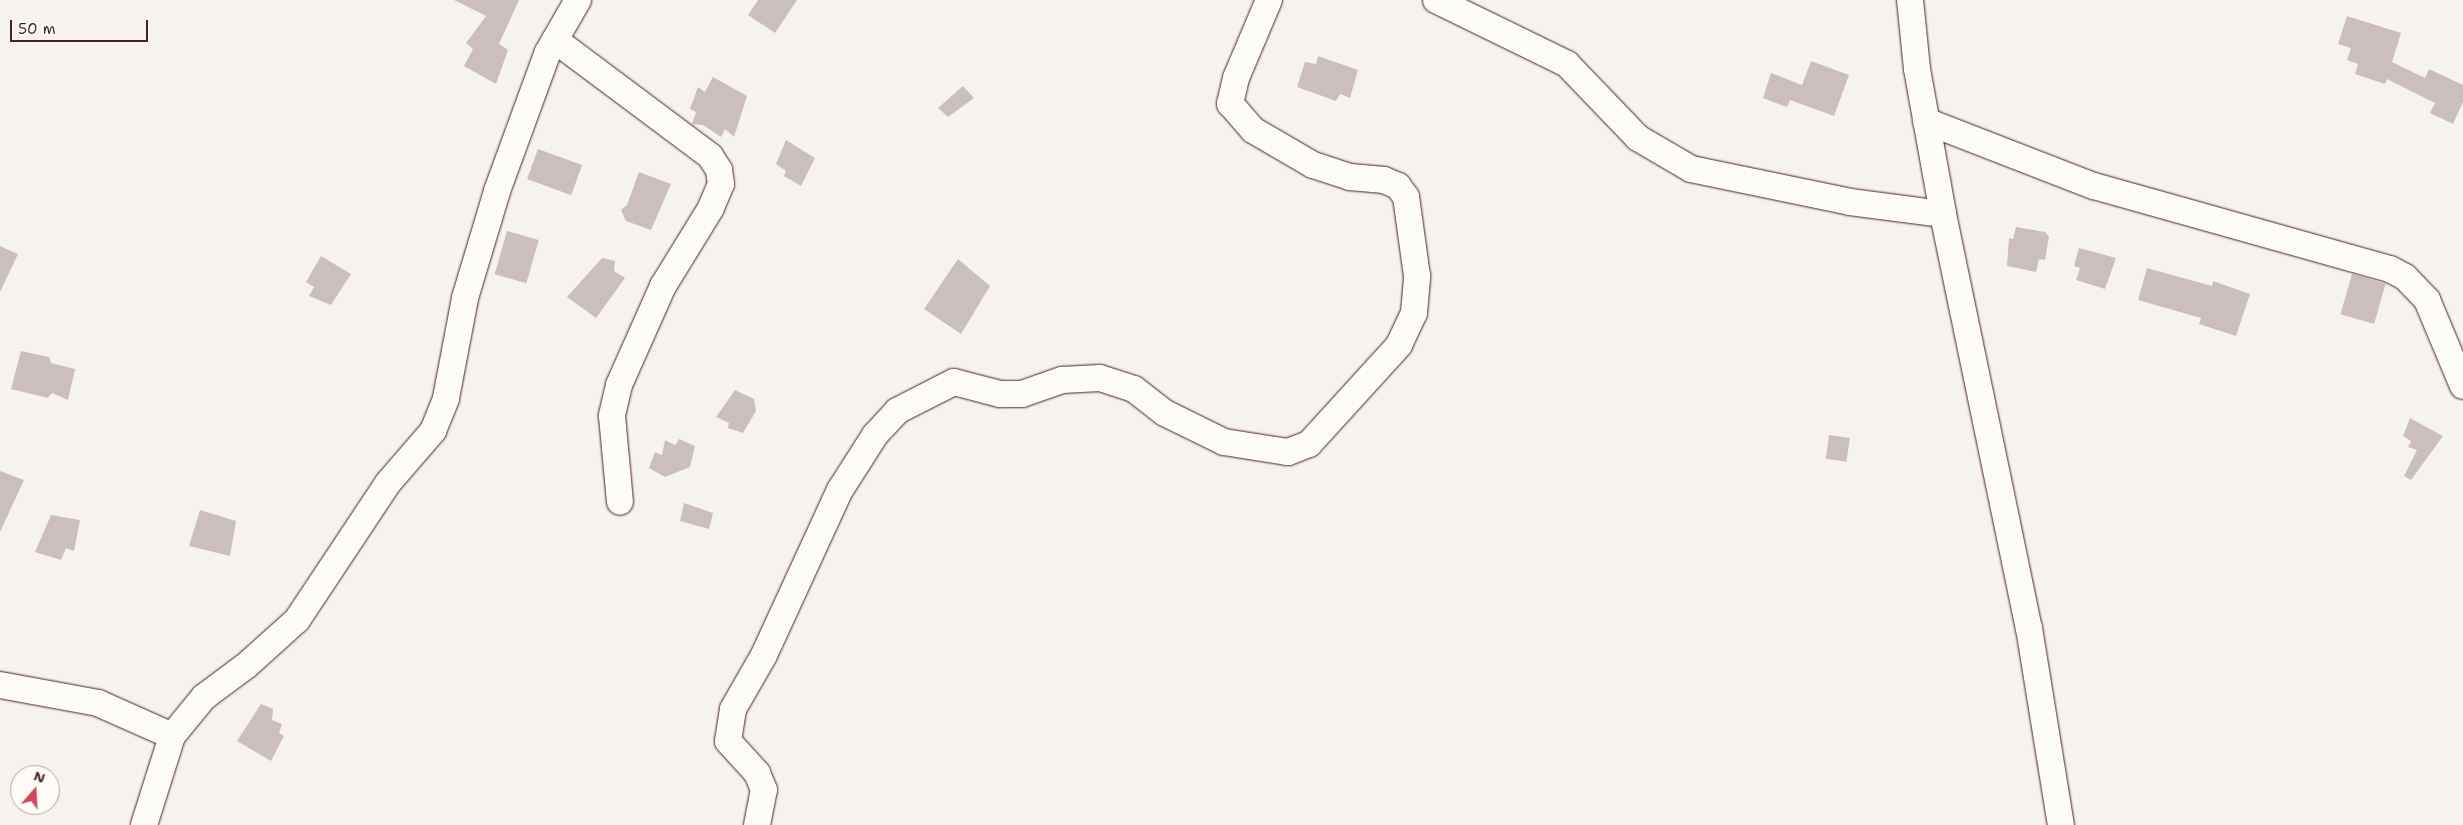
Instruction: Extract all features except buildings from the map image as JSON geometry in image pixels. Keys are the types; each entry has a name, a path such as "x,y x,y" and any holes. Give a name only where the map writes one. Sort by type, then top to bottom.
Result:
{"street":[{"path":"144,825 172,736 204,697 247,666 297,620 388,483 433,431 446,398 465,298 497,191 526,108 555,40 578,0"},
{"path":"757,825 764,790 757,773 728,741 733,708 769,646 840,490 875,435 897,411 954,382 1000,394 1022,394 1062,380 1100,378 1134,389 1165,413 1224,442 1288,452 1309,444 1399,345 1414,313 1417,276 1406,198 1398,186 1384,180 1350,177 1313,165 1253,130 1230,104 1236,78 1269,0"},
{"path":"1436,0 1567,64 1638,138 1691,169 1850,202 1943,214"},
{"path":"1910,0 1926,121 1943,214 2028,628 2062,825"},
{"path":"555,40 694,144 719,170 721,184 711,208 663,286 619,385 612,416 620,502"},
{"path":"1926,121 2094,186 2390,269 2405,277 2427,300 2463,386"},
{"path":"0,685 98,704 172,736"}]}
